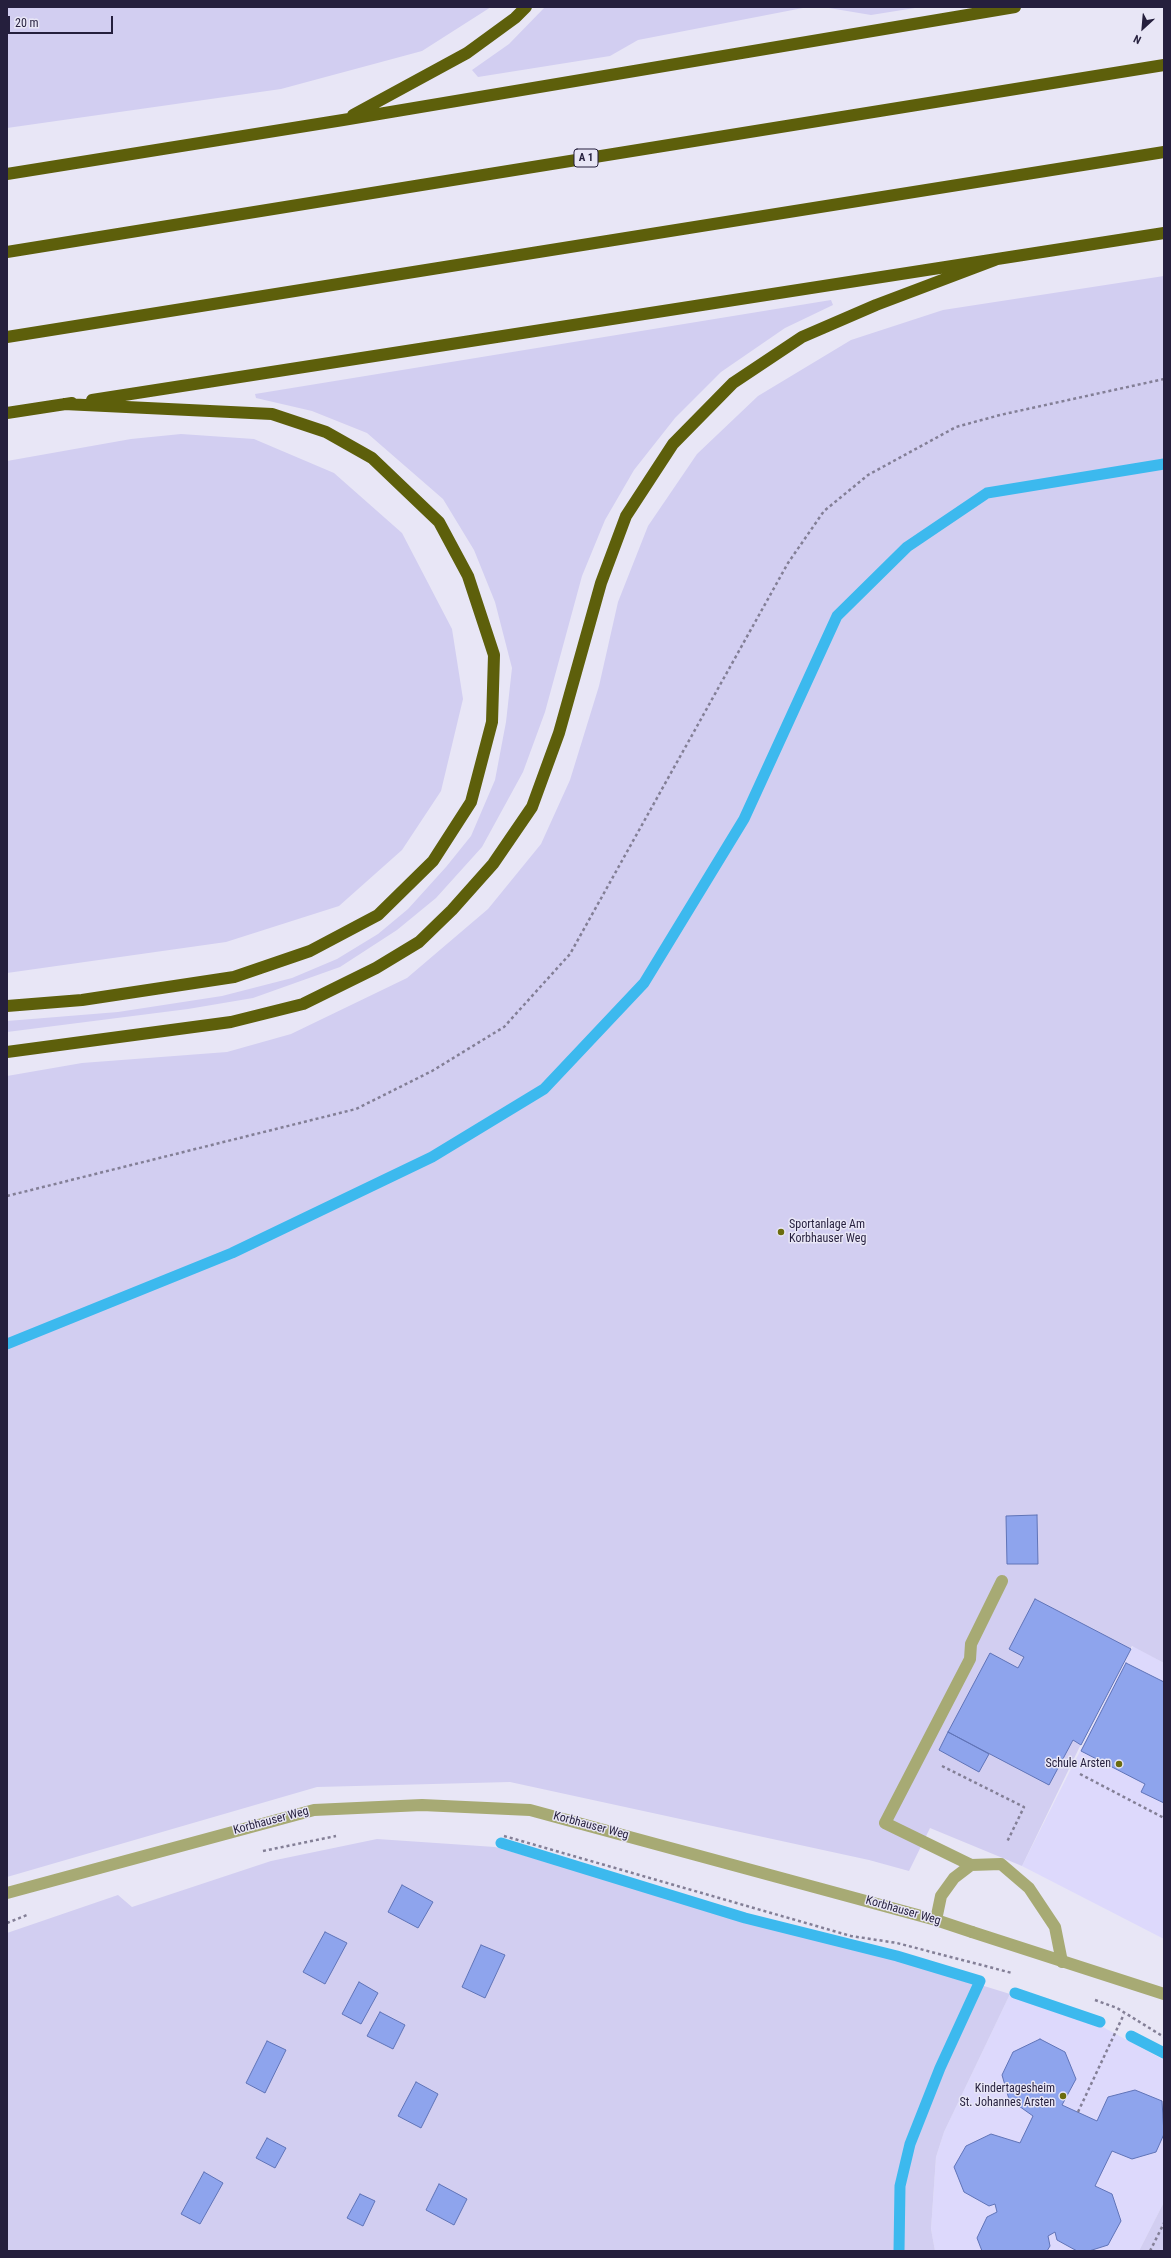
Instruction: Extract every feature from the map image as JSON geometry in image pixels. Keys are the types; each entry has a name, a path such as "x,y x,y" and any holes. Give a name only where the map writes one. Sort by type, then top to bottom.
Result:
{"highway":[{"path":"343,120 467,53 516,18 526,7"},
{"path":"7,174 343,120 1015,7"},
{"name":"A 1","path":"7,252 1164,65"},
{"path":"7,337 1164,152"},
{"path":"7,413 1164,233"},
{"path":"7,1052 231,1022 303,1004 376,968 419,942 452,910 492,864 532,807 559,733 601,583 626,516 673,444 733,383 802,337 876,305 995,260"},
{"path":"7,1006 82,1000 234,978 310,951 378,915 433,861 471,802 492,722 494,656 468,576 439,522 372,458 326,432 272,414 64,404"}],"street":[{"path":"1002,1581 970,1644 970,1659 885,1823 971,1865 1001,1864 1029,1888 1055,1927 1062,1962"},
{"name":"Korbhauser Weg","path":"7,1893 314,1810 422,1804 530,1810 936,1920 1164,1994"},
{"path":"936,1920 941,1896 954,1878 971,1865"}],"path":[{"path":"7,1196 356,1110 432,1071 504,1027 570,954 788,563 824,511 868,475 956,427 1000,415 1164,379"},
{"path":"920,1754 1024,1807 1000,1856 1001,1864"},
{"path":"1080,1774 1164,1818"},
{"path":"497,1834 520,1839 844,1934 897,1943 1019,1975"},
{"path":"261,1851 274,1850 341,1835"},
{"path":"7,1923 32,1914"},
{"path":"1088,1998 1117,2008 1124,2014 1164,2037"},
{"path":"1078,2112 1124,2014"},
{"path":"1150,2251 1164,2223"}],"shaded area":[{"path":"7,7 491,7 422,51 281,89 7,128"},
{"path":"545,7 808,7 638,40 610,56 478,77 472,70 509,44"},
{"path":"823,7 921,7 871,15"},
{"path":"1164,276 1164,1663 1132,1646 1082,1742 1022,1866 930,1828 909,1871 869,1860 510,1782 317,1787 7,1877 7,1076 82,1063 227,1052 291,1034 407,978 488,909 541,844 570,780 599,686 618,602 648,526 697,454 758,396 851,340 943,310"},
{"path":"831,300 833,305 785,328 721,372 675,418 634,470 605,520 582,576 545,712 523,772 482,847 436,898 397,930 340,967 253,998 188,1009 7,1032 7,1021 118,1012 222,996 292,978 337,959 378,934 408,909 446,867 471,836 495,780 506,722 512,668 495,602 474,550 443,499 367,433 312,411 256,398 255,394"},
{"path":"181,434 254,439 334,473 402,533 452,629 463,699 441,791 402,850 339,906 226,942 7,973 7,461 131,439"},
{"name":"Schule Arsten","path":"1133,1646 1164,1663 1164,1939 1022,1866"},
{"path":"377,1839 495,1847 773,1928 893,1958 1010,1994 944,2132 936,2157 931,2229 935,2251 7,2251 7,1933 118,1895 132,1907 271,1861"},
{"name":"Kindertagesheim St. Johannes Arsten","path":"1010,1994 1099,2025 1164,2060 1164,2202 1139,2251 935,2251 931,2229 936,2157 944,2132"},
{"path":"1164,2202 1164,2251 1139,2251"}],"building":[{"path":"1037,1515 1038,1564 1007,1564 1006,1516"},
{"path":"1035,1599 1131,1649 1081,1745 1073,1740 1049,1785 948,1732 990,1653 1018,1668 1024,1657 1009,1649"},
{"path":"1126,1663 1164,1682 1164,1803 1141,1792 1145,1784 1081,1751"},
{"path":"948,1732 989,1754 979,1772 939,1750"},
{"path":"402,1885 433,1902 418,1928 388,1912"},
{"path":"325,1932 347,1943 325,1984 303,1972"},
{"path":"481,1945 505,1955 485,1998 462,1987"},
{"path":"359,1982 378,1993 361,2024 342,2014"},
{"path":"380,2012 405,2025 393,2049 367,2036"},
{"path":"1040,2039 1065,2052 1076,2079 1062,2105 1097,2121 1108,2097 1135,2090 1162,2101 1164,2134 1156,2152 1132,2159 1112,2151 1095,2186 1112,2194 1121,2221 1108,2245 1089,2251 1077,2251 1057,2240 1055,2232 1048,2236 1050,2246 1047,2251 982,2251 977,2238 987,2217 997,2212 995,2204 989,2206 964,2192 954,2167 966,2146 991,2134 1020,2143 1033,2116 1009,2099 1002,2075 1013,2052"},
{"path":"267,2041 286,2050 265,2093 246,2083"},
{"path":"416,2082 438,2094 421,2128 398,2116"},
{"path":"267,2138 286,2148 275,2168 256,2158"},
{"path":"204,2172 223,2183 200,2224 181,2214"},
{"path":"439,2184 467,2199 454,2225 426,2210"},
{"path":"360,2194 375,2201 363,2226 347,2218"}],"waterway":[{"path":"7,1344 232,1253 432,1157 544,1089 644,983 744,819 837,616 907,547 987,493 1164,464"},
{"path":"501,1843 745,1918 897,1956 980,1981 940,2068 910,2144 900,2186 899,2251"},
{"path":"1015,1993 1100,2022"},
{"path":"1131,2036 1164,2053"}],"place":[{"name":"Sportanlage Am Korbhauser Weg","path":"781,1232"},
{"name":"Schule Arsten","path":"1119,1764"},
{"name":"Kindertagesheim St. Johannes Arsten","path":"1063,2096"}]}
